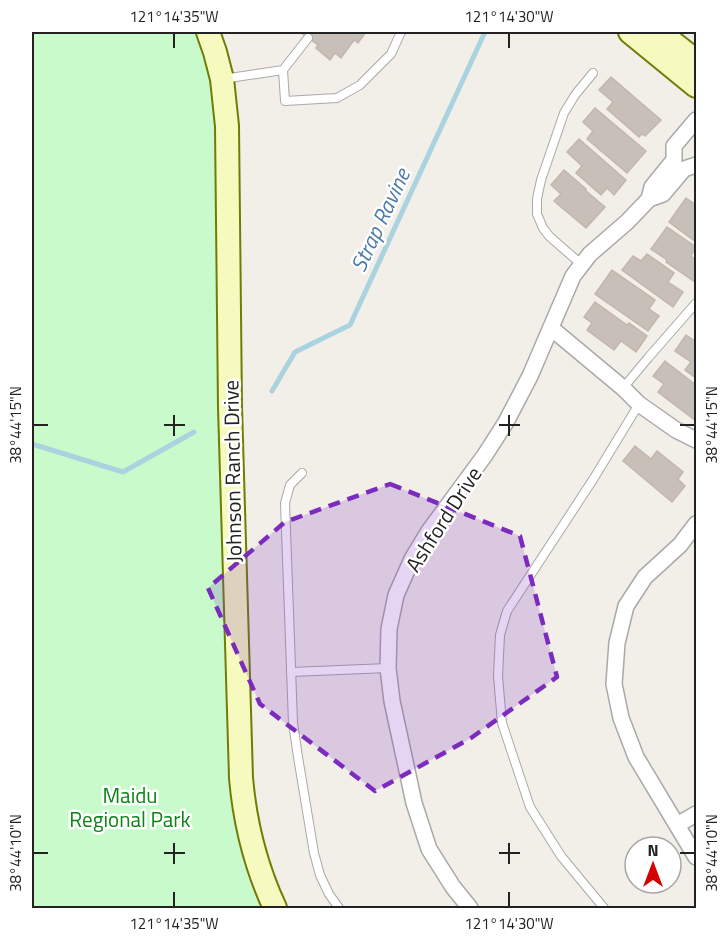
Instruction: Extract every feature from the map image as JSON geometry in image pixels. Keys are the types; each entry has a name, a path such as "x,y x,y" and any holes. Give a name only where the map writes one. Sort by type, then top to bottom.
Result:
{"street":[{"name":"Johnson Ranch Drive","path":"208,32 222,79 227,126 231,407 241,778 243,802 254,851 275,909"},
{"path":"630,32 696,86"},
{"path":"659,32 696,61"},
{"name":"Ashford Drive","path":"470,909 429,849 414,803 392,701 388,668 389,629 396,595 412,559 429,531 485,455 506,422 530,376 573,276 599,245 627,222 649,199 652,187 685,165 674,146 696,120"},
{"path":"551,328 639,404 676,430 696,440"},
{"path":"696,524 680,545 645,578 626,606 617,643 614,684 621,718 636,757 696,857"},
{"path":"677,825 696,814"}],"lane":[{"path":"308,38 283,70 285,101 337,98 360,85 391,54 401,32"},
{"path":"222,79 283,70"},
{"path":"581,264 543,228 537,214 537,199 541,180 564,113 593,73"},
{"path":"623,388 696,303"},
{"path":"604,909 561,856 530,807 502,723 498,676 500,635 507,611 594,478 639,404"},
{"path":"302,473 290,485 285,503 293,723 314,853 320,875 339,909"},
{"path":"291,672 388,668"}],"highlighted area":[{"path":"390,484 520,536 557,677 471,738 375,791 260,704 208,588 285,522"}],"green space":[{"name":"Maidu Regional Park","path":"32,32 195,32 208,71 216,138 227,764 237,838 260,908 32,908"}],"building":[{"path":"300,32 366,32 358,43 354,40 341,58 335,53 330,60 316,48 318,45"},
{"path":"611,77 661,120 645,136 642,134 639,137 607,109 613,102 599,90"},
{"path":"595,108 646,151 627,173 587,139 593,131 583,122"},
{"path":"579,139 626,180 614,195 607,188 601,195 576,173 582,166 567,152"},
{"path":"564,170 605,207 586,228 554,201 561,194 551,185"},
{"path":"686,198 696,205 696,242 669,222"},
{"path":"667,227 696,247 691,256 696,260 695,282 651,249"},
{"path":"647,254 674,273 668,282 683,292 673,307 622,270 633,256 641,261"},
{"path":"612,270 655,300 649,309 659,316 648,331 595,294"},
{"path":"595,302 647,336 636,352 621,341 614,350 587,330 592,323 584,317"},
{"path":"686,335 696,342 696,378 685,370 691,362 675,351"},
{"path":"665,361 696,385 696,421 658,392 664,384 653,376"},
{"path":"635,446 651,459 657,451 683,472 678,479 685,486 672,502 623,461"}],"waterway":[{"name":"Strap Ravine","path":"272,391 295,352 350,325 485,32"},
{"name":"Strap Ravine","path":"32,444 123,472 194,432"}]}
